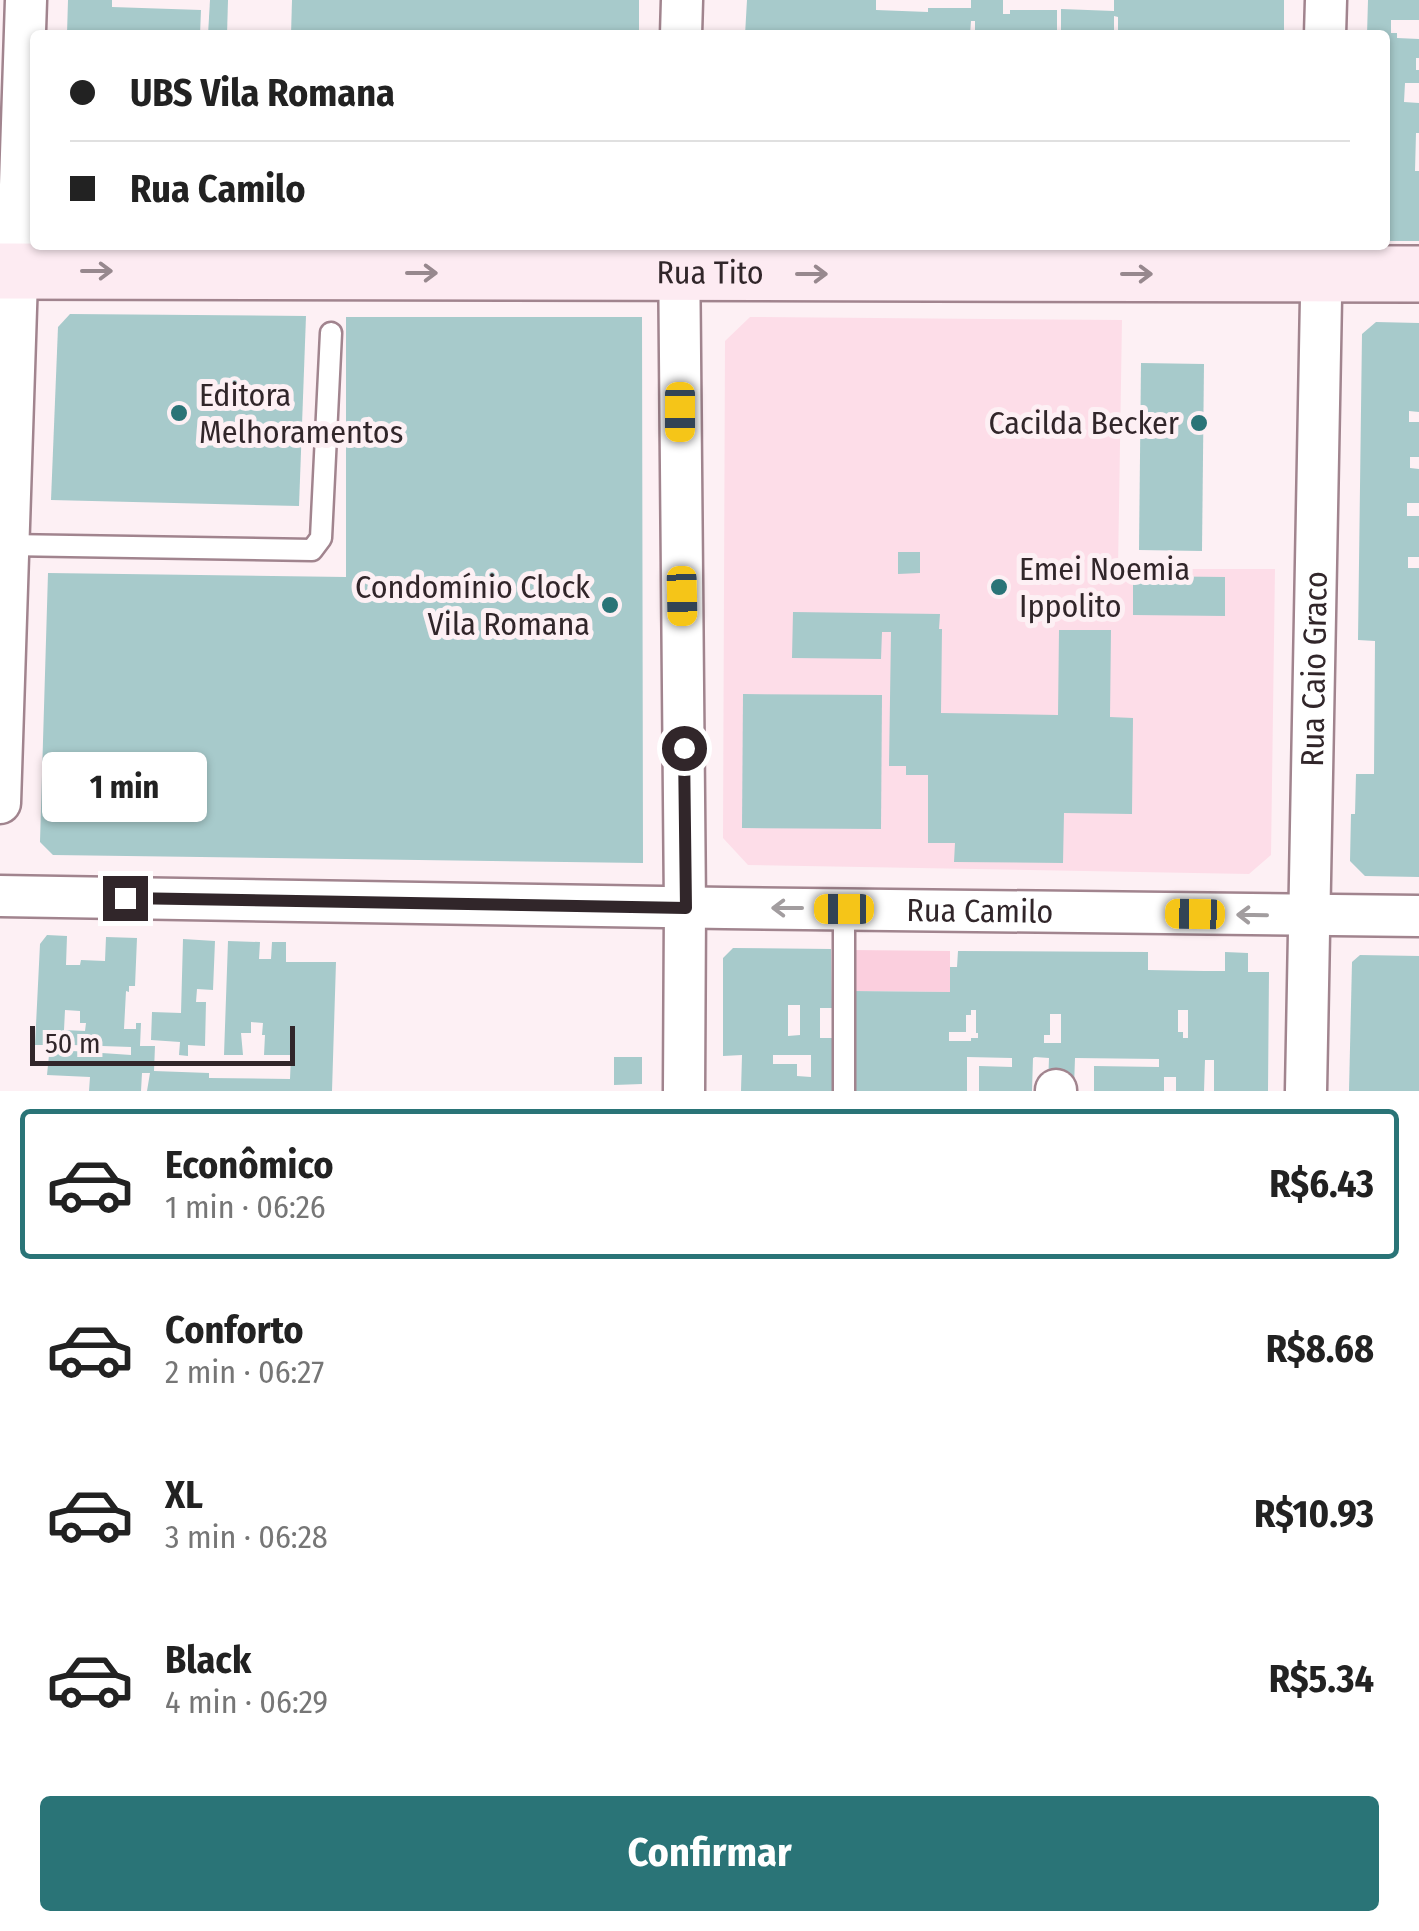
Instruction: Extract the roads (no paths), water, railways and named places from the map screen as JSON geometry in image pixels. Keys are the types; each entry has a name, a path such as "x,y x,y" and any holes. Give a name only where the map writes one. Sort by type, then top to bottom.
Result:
{"main road":[{"name":"Rua Tito","path":"8,271 680,259 1322,259 1419,274"}],"street":[{"path":"0,804 8,546 8,271 26,0"},
{"path":"681,30 682,0"},
{"path":"1326,0 1326,30"},
{"path":"680,259 684,1091"},
{"name":"Rua Caio Graco","path":"1306,1091 1322,259"},
{"name":"Rua Camilo","path":"0,896 1419,916"}],"lane":[{"path":"8,546 312,550 320,538 332,333"},
{"path":"844,909 844,1091"}],"place":[{"name":"Editora Melhoramentos","path":"179,413"},
{"name":"Cacilda Becker","path":"1199,423"},
{"name":"Emei Noemia Ippolito","path":"999,587"},
{"name":"Condomínio Clock Vila Romana","path":"610,605"}]}
